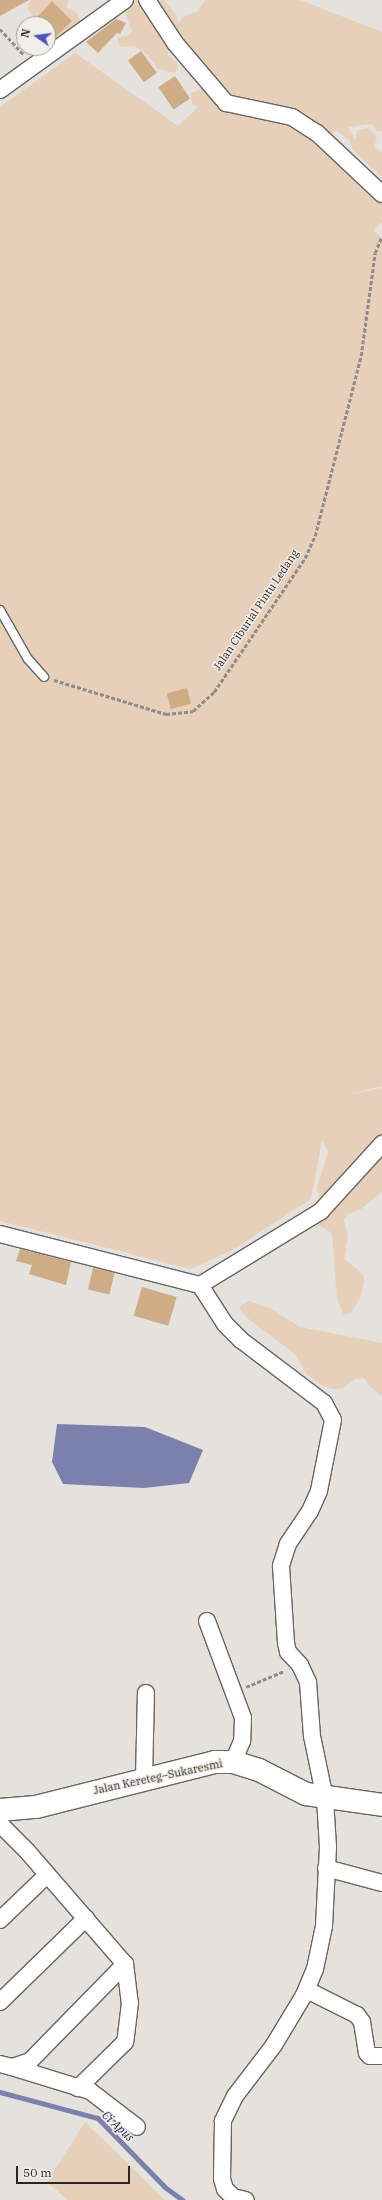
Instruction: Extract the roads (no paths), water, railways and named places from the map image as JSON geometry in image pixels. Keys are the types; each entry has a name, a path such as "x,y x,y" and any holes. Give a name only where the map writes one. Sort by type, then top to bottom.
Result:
{"street":[{"path":"0,90 125,0"},
{"path":"147,0 175,43 226,103 292,117 317,133 382,194"},
{"path":"200,1285 321,1211 382,1144"},
{"path":"0,1234 200,1285 225,1324 241,1340 307,1389 330,1411 333,1420 319,1491 310,1511 288,1544 281,1566 286,1642 288,1652 300,1665 308,1682 312,1736 325,1798 328,1834 321,1941 315,1969 307,1990 274,2045 235,2096 223,2121 222,2167 224,2184 233,2196 246,2200"},
{"path":"207,1621 244,1718 242,1741 233,1762"},
{"path":"144,1779 146,1693"},
{"name":"Jalan Kereteg–Sukaresmi","path":"2,1815 215,1762 233,1762 259,1770 294,1790 325,1798 382,1805"},
{"path":"2,1815 47,1875 125,1964 130,2003 124,2042 78,2088"},
{"path":"326,1868 382,1883"},
{"path":"0,1920 47,1875"},
{"path":"0,2002 86,1918"},
{"path":"6,2065 30,2061 125,1964"},
{"path":"307,1990 357,2015 362,2022 367,2053 370,2056 382,2056"},
{"path":"6,2065 90,2091 137,2127"}],"lane":[{"path":"0,610 28,659 44,677"}],"water":[{"path":"57,1424 145,1427 203,1450 189,1483 144,1488 63,1484 52,1462"}],"waterway":[{"name":"Ci Apus","path":"0,2092 98,2118 165,2187 183,2200"}]}
